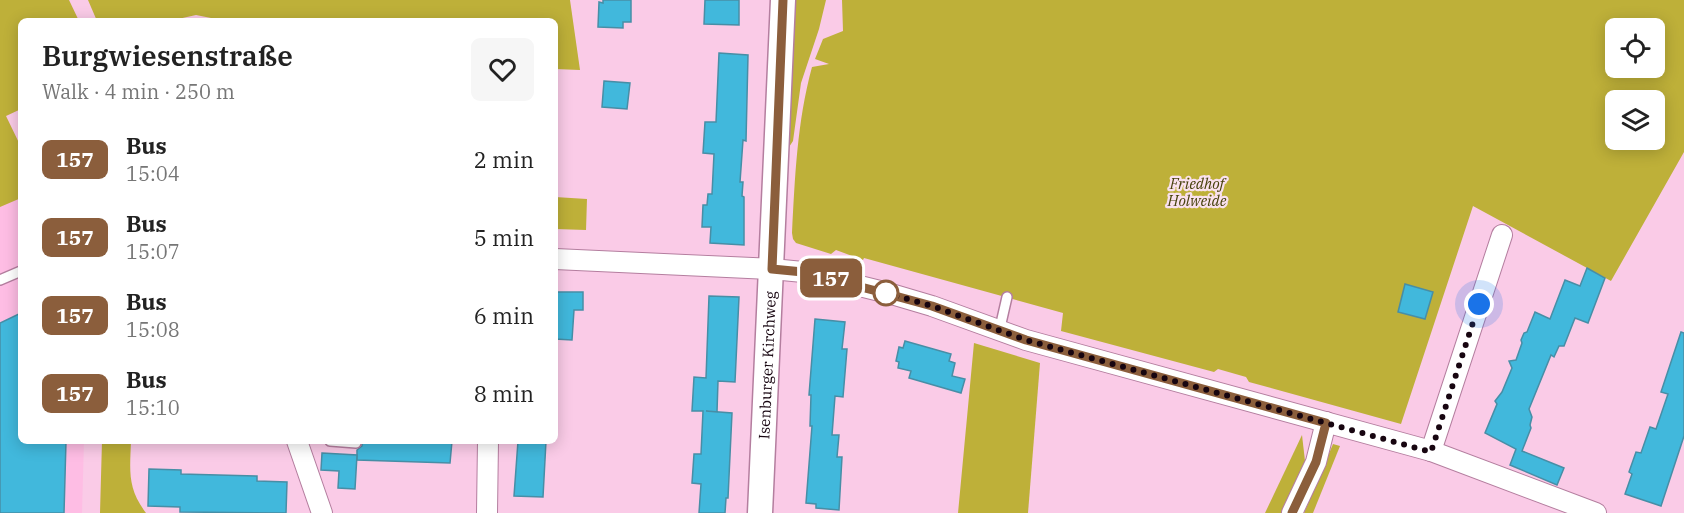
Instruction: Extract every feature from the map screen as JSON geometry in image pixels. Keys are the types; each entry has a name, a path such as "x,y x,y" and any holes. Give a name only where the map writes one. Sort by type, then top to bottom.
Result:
{"street":[{"name":"Isenburger Kirchweg","path":"760,513 783,0"},
{"path":"1431,452 1502,235"},
{"path":"558,259 772,269 810,273 932,306 999,332 1431,452 1596,513"},
{"path":"1292,513 1316,462 1326,423"},
{"path":"298,444 322,513"},
{"path":"487,513 488,444"}],"lane":[{"path":"0,280 18,271"},
{"path":"999,332 1007,297"}],"shaded area":[{"path":"0,0 69,0 78,18 18,18 18,110 6,116 18,141 18,444 84,444 82,513 0,513"}],"green space":[{"path":"0,0 69,0 78,18 18,18 18,110 6,116 18,141 18,199 0,207"},
{"path":"88,0 570,0 580,70 558,69 558,18 211,18 196,15 182,18 96,18"},
{"path":"794,0 826,0 801,83 793,141 789,147"},
{"name":"Friedhof Holweide","path":"842,0 1684,0 1684,152 1611,281 1473,206 1401,424 1249,382 1246,377 1218,369 1214,372 1061,331 1063,313 864,258 863,260 836,250 831,254 796,243 792,233 800,129 812,67 829,64 815,59 823,39 843,31"},
{"path":"558,197 587,199 586,230 558,229"},
{"path":"974,343 1040,363 1028,513 958,513"},
{"path":"1302,435 1305,461 1281,513 1265,513"},
{"path":"102,444 131,444 131,479 136,495 146,513 100,513"},
{"path":"1333,444 1340,446 1313,513 1304,513"}],"building":[{"path":"603,0 631,0 631,22 623,22 623,28 598,27 599,2 603,3"},
{"path":"705,0 739,0 739,25 704,24"},
{"path":"719,53 748,55 746,141 743,140 740,182 743,182 742,196 744,197 744,245 710,243 711,227 702,227 703,205 707,205 708,194 712,194 714,154 703,153 705,122 716,122"},
{"path":"604,81 630,83 627,109 602,107"},
{"path":"1587,268 1605,278 1588,323 1575,318 1564,346 1559,346 1554,357 1551,355 1529,409 1532,417 1531,428 1522,451 1564,468 1557,485 1510,465 1516,449 1485,433 1497,404 1495,401 1502,392 1512,368 1509,361 1516,360 1521,340 1535,312 1550,319 1565,280 1580,286"},
{"path":"1405,284 1433,292 1425,319 1398,312"},
{"path":"558,292 583,292 583,310 574,310 572,340 558,339"},
{"path":"709,296 739,297 735,382 718,381 717,412 732,413 728,498 726,498 725,513 699,513 701,484 692,483 694,454 701,454 703,411 692,411 694,377 706,378"},
{"path":"18,314 18,444 66,444 64,513 0,513 0,323"},
{"path":"815,319 845,322 842,349 847,349 843,397 835,396 832,435 839,435 837,457 842,457 839,510 816,508 816,504 806,503 812,426 810,426 811,395 809,395"},
{"path":"1681,332 1684,333 1684,436 1661,506 1625,494 1636,452 1641,453 1650,427 1656,429 1668,394 1661,392"},
{"path":"905,341 951,354 949,361 955,363 952,376 965,379 961,393 909,378 911,371 898,368 899,362 896,361 899,347 903,348"},
{"path":"362,444 452,444 450,463 357,460 357,450"},
{"path":"518,444 546,444 543,497 514,496"},
{"path":"322,453 357,455 355,489 338,488 339,471 321,470"},
{"path":"149,469 181,470 181,474 257,476 257,481 287,482 286,513 180,512 180,507 148,506"}],"bus line":[{"name":"157","path":"783,0 772,269 826,277 932,306 999,332 1326,423 1316,462 1292,513"}],"route":[{"path":"886,293 932,306 1026,340 1431,452 1479,304"}]}
